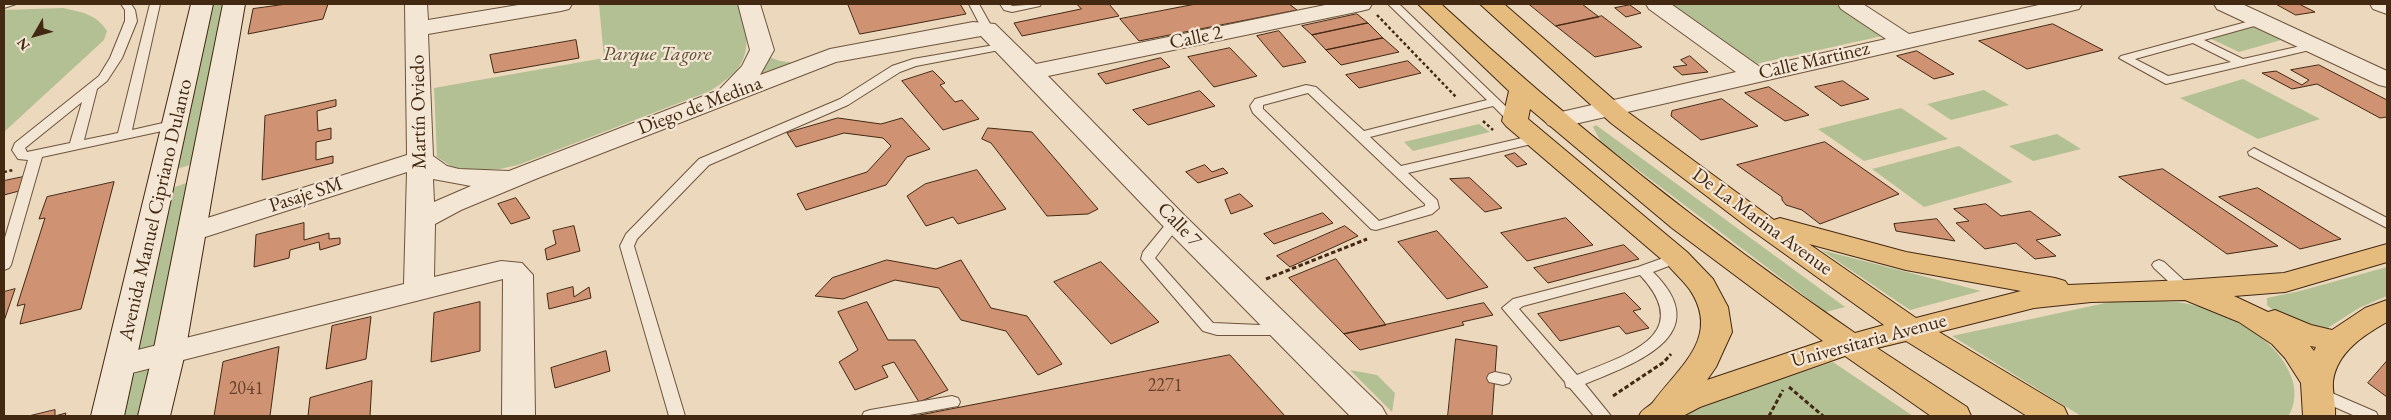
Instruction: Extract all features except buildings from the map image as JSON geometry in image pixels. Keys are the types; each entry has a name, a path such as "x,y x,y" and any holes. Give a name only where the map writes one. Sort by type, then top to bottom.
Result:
{"main road":[{"path":"1429,4 1521,91 1687,225 1848,346 1955,416"},
{"name":"De La Marina Avenue","path":"1490,4 1609,108 1756,220 1912,330 2052,416"},
{"path":"1521,91 1515,131 1678,258 1703,286 1713,308 1717,332 1709,353 1700,367 1658,415"},
{"path":"1756,220 1825,241 1906,261 1997,279 2091,292 2186,290 2285,282 2387,253"},
{"path":"2255,284 2252,290 2253,298 2262,310 2274,319 2302,334 2340,342"},
{"path":"2186,290 2237,309 2274,331 2305,360 2319,404"},
{"name":"Universitaria Avenue","path":"1658,415 1688,399 1781,364 2034,298 2091,292"},
{"path":"2319,404 2322,362 2355,327 2385,313"}],"street":[{"name":"Avenida Manuel Cipriano Dulanto","path":"107,416 176,124 202,4"},
{"name":"Avenida Manuel Cipriano Dulanto","path":"154,416 169,353 234,4"},
{"name":"Martín Oviedo","path":"416,4 421,220 419,290"},
{"path":"417,29 562,4"},
{"path":"722,97 743,79 759,59 762,50 749,4"},
{"path":"1657,4 1755,75"},
{"path":"1849,4 1905,41"},
{"path":"2225,4 2387,80"},
{"path":"2381,4 2387,6"},
{"name":"Calle Martinez","path":"1557,120 2054,5"},
{"name":"Calle 2","path":"1031,72 1368,8"},
{"name":"Diego de Medina","path":"421,220 451,204 529,172 830,56 973,29 994,35"},
{"name":"Calle 7","path":"994,35 1175,222 1370,416"},
{"path":"762,50 777,56 799,58 830,56"},
{"path":"420,158 428,167 438,172 470,178 505,177 529,172"},
{"name":"Pasaje SM","path":"192,232 420,158"},
{"path":"162,181 204,171"},
{"path":"120,365 501,270 512,270 518,275 519,416"}],"lane":[{"path":"4,5 11,4"},
{"path":"126,4 130,10 131,21 116,58 103,78 20,146 18,150 23,156 36,154 176,124"},
{"path":"124,135 155,4"},
{"path":"677,416 627,246 631,237 704,162 844,102 896,69 994,35 974,4"},
{"path":"1005,4 1008,8 1012,9 1036,4"},
{"path":"1393,4 1496,102 1515,131 1398,171"},
{"path":"2261,21 2125,58 2166,80 2314,46"},
{"path":"2194,40 2242,63"},
{"path":"76,146 91,88"},
{"path":"1306,89 1312,90 1398,171 1432,203 1432,208 1376,226 1257,110 1256,106 1259,102 1306,89"},
{"path":"1361,135 1496,102"},
{"path":"2254,152 2387,224"},
{"path":"4,265 10,222 36,154"},
{"path":"1175,222 1148,254 1148,259 1208,327 1217,330 1285,332"},
{"path":"1602,416 1510,308 1518,302 1642,270 1678,258"},
{"path":"2159,266 2186,290"},
{"path":"1572,383 1617,364 1655,342 1668,327 1669,308 1663,293 1642,270"},
{"path":"870,416 952,402"},
{"path":"2319,404 2370,416"}],"path":[{"path":"1368,8 1460,101"},
{"path":"1480,119 1515,131"},
{"path":"1242,288 1369,238 1376,226"},
{"path":"1769,416 1785,385 1823,416"}],"green space":[{"path":"209,4 226,4 196,163 177,169 175,167"},
{"name":"Parque Tagore","path":"599,4 740,4 746,32 745,54 741,64 734,73 710,91 518,165 500,169 457,170 437,157 434,88 604,58"},
{"path":"1672,4 1835,4 1882,36 1756,64"},
{"path":"63,8 93,17 107,31 104,40 4,132 4,10"},
{"path":"2247,24 2281,40 2239,52 2205,36"},
{"path":"766,56 780,61 804,64 751,80"},
{"path":"2243,79 2320,119 2258,139 2180,98"},
{"path":"1984,90 2009,105 1951,120 1927,104"},
{"path":"1901,108 1948,139 1864,161 1818,129"},
{"path":"1479,124 1490,132 1413,151 1404,142"},
{"path":"1596,125 1845,307 1826,312 1601,142 1593,127"},
{"path":"2057,134 2081,149 2033,161 2009,146"},
{"path":"1959,146 2013,182 1924,207 1872,169"},
{"path":"186,183 192,185 160,344 139,353 137,348 170,189"},
{"path":"1821,250 1981,291 1910,310"},
{"path":"2387,267 2387,296 2359,308 2323,331 2279,316 2267,305 2267,298"},
{"path":"2115,301 2179,302 2200,307 2232,320 2261,338 2274,349 2284,362 2293,380 2294,402 2288,416 2081,416 1952,336"},
{"path":"1833,362 1913,416 1677,416 1693,408"},
{"path":"151,366 156,369 144,416 121,416 125,391 130,379 135,374"},
{"path":"1350,370 1377,375 1395,393 1392,412"}]}
